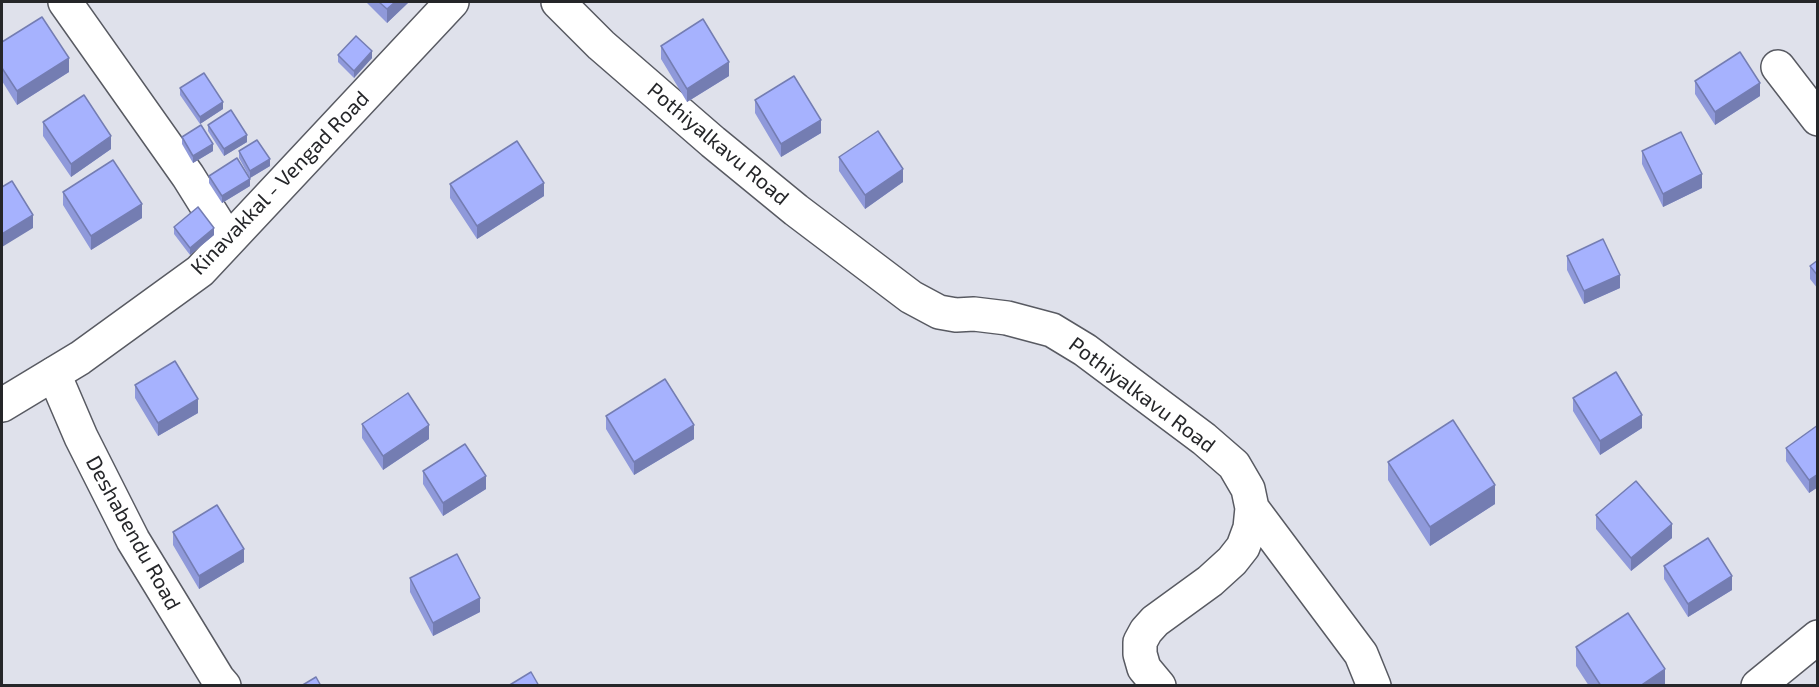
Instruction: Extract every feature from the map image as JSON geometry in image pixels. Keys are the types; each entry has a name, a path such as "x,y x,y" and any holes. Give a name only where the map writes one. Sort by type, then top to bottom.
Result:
{"street":[{"path":"65,2 188,176 228,240"},
{"name":"Kinavakkal - Vengad Road","path":"2,405 80,358 200,271 452,2"},
{"name":"Pothiyalkavu Road","path":"558,2 601,45 713,142 796,210 911,297 939,312 1007,318 1052,330 1085,350 1234,465 1248,489 1252,508 1250,528 1243,547 1232,561 1210,581 1155,621 1146,631 1140,642 1140,654 1144,668 1159,686"},
{"path":"1779,67 1818,119"},
{"name":"Deshabendu Road","path":"54,374 81,437 133,540 224,686"},
{"path":"1252,508 1361,654 1374,686"},
{"path":"1758,686 1818,637"}],"building":[{"path":"379,2 395,2 387,9"},
{"path":"42,17 69,58 17,91 2,68 2,42"},
{"path":"703,19 729,62 687,89 661,46"},
{"path":"356,36 372,51 354,71 338,55"},
{"path":"1740,52 1760,83 1715,112 1695,81"},
{"path":"204,73 223,102 200,117 180,88"},
{"path":"794,76 821,120 781,144 755,100"},
{"path":"84,95 111,136 71,164 43,122"},
{"path":"231,110 247,135 224,149 208,125"},
{"path":"201,125 213,144 193,156 182,137"},
{"path":"878,131 903,169 865,195 839,157"},
{"path":"1681,132 1702,174 1663,194 1642,151"},
{"path":"257,140 270,159 250,171 239,151"},
{"path":"517,141 544,183 477,226 450,184"},
{"path":"237,158 250,179 222,196 209,176"},
{"path":"113,160 142,204 91,236 63,192"},
{"path":"12,181 33,215 2,234 2,187"},
{"path":"198,207 214,228 190,248 174,227"},
{"path":"1603,239 1620,275 1584,291 1567,256"},
{"path":"1818,260 1818,276 1810,266"},
{"path":"175,361 198,399 158,423 135,385"},
{"path":"1616,372 1642,415 1600,441 1573,398"},
{"path":"665,379 694,425 634,462 606,416"},
{"path":"408,393 429,425 383,456 362,424"},
{"path":"1453,420 1495,485 1430,527 1388,462"},
{"path":"1818,425 1818,474 1809,480 1786,448"},
{"path":"465,444 486,476 443,503 423,471"},
{"path":"1636,481 1672,524 1631,558 1596,515"},
{"path":"217,505 244,549 199,576 173,532"},
{"path":"1708,538 1732,576 1688,604 1664,566"},
{"path":"457,554 480,598 433,623 410,578"},
{"path":"1628,613 1665,669 1640,686 1601,686 1576,647"},
{"path":"531,672 539,686 508,686"},
{"path":"316,677 321,686 301,686"}]}
